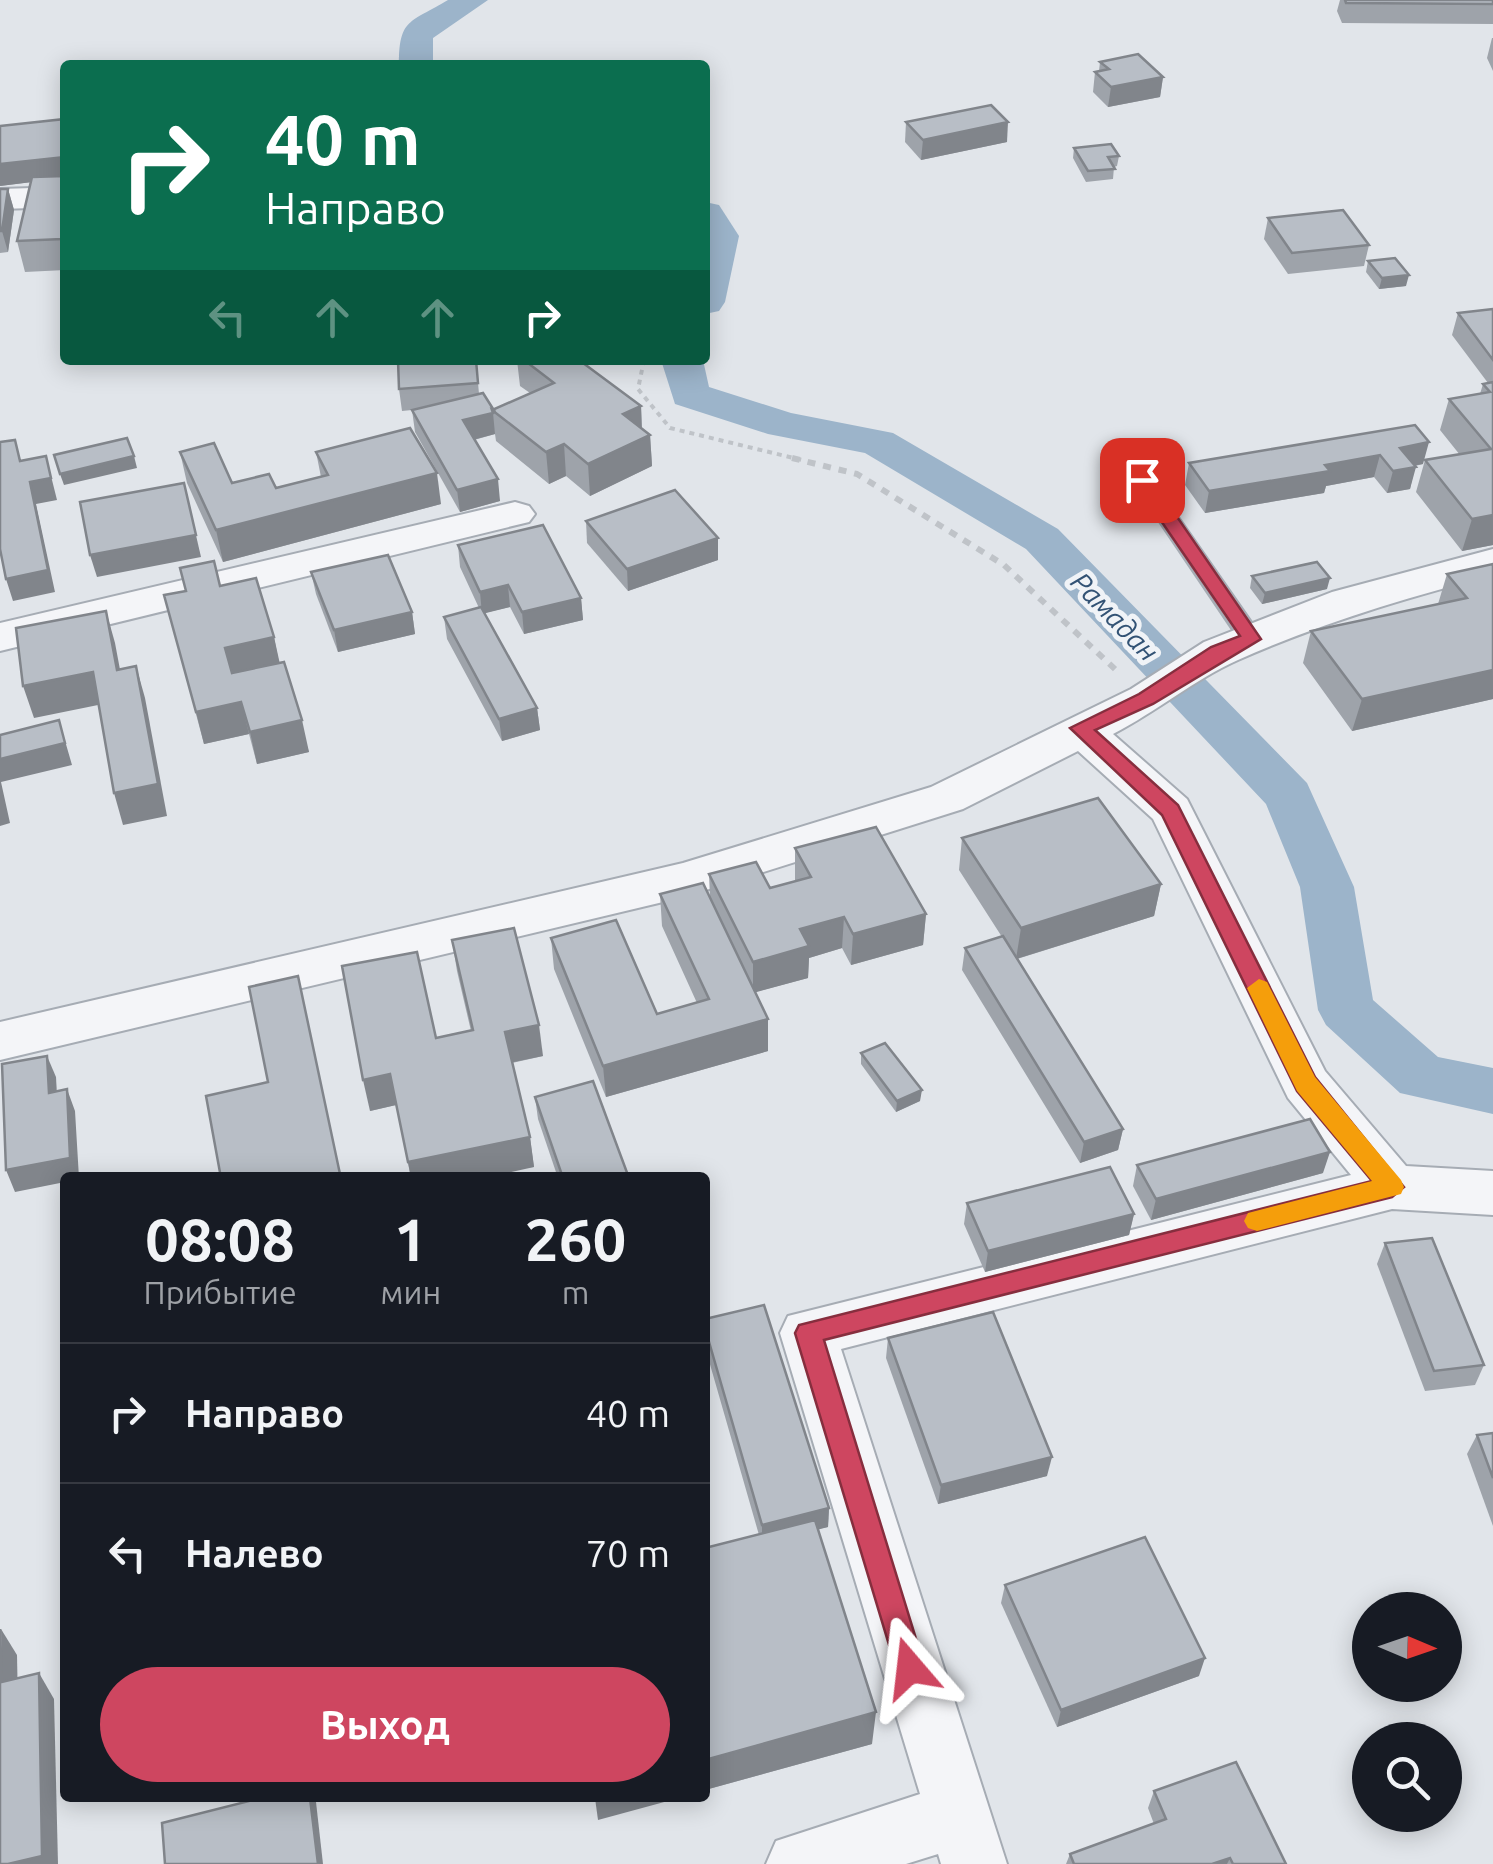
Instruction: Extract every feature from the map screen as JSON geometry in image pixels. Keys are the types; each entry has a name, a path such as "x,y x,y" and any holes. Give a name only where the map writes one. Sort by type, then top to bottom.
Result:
{"street":[{"path":"0,199 60,197"},
{"path":"0,637 515,514"},
{"path":"0,1041 684,880 947,798 1080,728 1146,699 1235,645 1346,601 1493,562"},
{"path":"1080,728 1171,810 1306,1084 1392,1187"},
{"path":"799,1864 965,1840 808,1333 1392,1187 1493,1193"}],"lane":[{"path":"1142,480 1235,645"}],"path":[{"path":"643,365 638,389 670,428 856,474 1004,566 1146,699"}],"building":[{"path":"1345,0 1493,0 1493,4 1346,3"},
{"path":"1138,54 1163,77 1111,87 1095,72 1109,69 1100,62"},
{"path":"991,105 1008,122 923,140 906,122"},
{"path":"60,120 60,158 0,164 0,126"},
{"path":"1111,144 1119,156 1108,157 1115,169 1088,171 1074,148"},
{"path":"60,176 60,239 17,241 32,177"},
{"path":"0,189 8,189 2,231 0,231"},
{"path":"1343,210 1369,245 1292,253 1268,218"},
{"path":"1395,258 1409,275 1382,278 1368,261"},
{"path":"1493,309 1493,360 1458,313"},
{"path":"398,365 476,365 478,383 399,389"},
{"path":"531,365 586,365 641,406 623,414 650,435 588,464 564,444 546,452 492,410 554,383"},
{"path":"1493,382 1493,515 1472,519 1425,460 1491,449 1449,399 1490,392 1483,384"},
{"path":"483,393 495,412 463,420 498,479 457,490 412,410"},
{"path":"1415,425 1429,442 1400,448 1416,467 1393,471 1380,455 1325,465 1330,471 1209,491 1189,463"},
{"path":"410,428 437,473 216,530 180,452 214,443 232,483 269,474 276,488 328,475 316,452"},
{"path":"127,438 134,456 60,474 54,455"},
{"path":"15,440 20,461 46,456 51,478 30,482 48,570 6,579 0,549 0,442"},
{"path":"184,483 196,535 90,555 80,502"},
{"path":"675,490 718,538 627,569 586,521"},
{"path":"543,525 581,598 522,612 508,585 480,592 458,545"},
{"path":"388,555 412,612 334,630 311,572"},
{"path":"214,561 220,586 256,578 274,637 225,648 232,673 284,662 302,720 250,732 241,702 196,712 164,595 186,591 180,568"},
{"path":"1317,562 1330,578 1265,593 1252,576"},
{"path":"1493,564 1493,670 1362,699 1311,631 1467,598 1447,574"},
{"path":"481,607 537,708 499,719 444,617"},
{"path":"106,611 117,670 136,666 158,784 114,793 93,672 23,686 16,628"},
{"path":"59,720 65,743 0,759 0,735"},
{"path":"1098,798 1161,884 1021,928 962,838"},
{"path":"876,827 926,914 853,934 844,917 800,929 809,946 753,962 709,874 756,862 770,888 811,877 795,848"},
{"path":"703,883 768,1019 603,1066 551,938 616,920 657,1014 709,999 660,894"},
{"path":"514,928 539,1025 505,1032 530,1137 408,1162 390,1074 363,1080 342,966 417,952 436,1038 473,1030 452,940"},
{"path":"1003,936 1123,1129 1084,1142 965,948"},
{"path":"298,976 340,1172 220,1172 206,1096 268,1082 249,987"},
{"path":"885,1043 922,1090 897,1101 861,1053"},
{"path":"47,1056 49,1093 67,1089 70,1158 6,1170 2,1064"},
{"path":"593,1081 627,1172 561,1172 535,1097"},
{"path":"1310,1119 1330,1152 1156,1199 1137,1165"},
{"path":"1110,1167 1134,1214 988,1251 967,1203"},
{"path":"1432,1238 1484,1365 1434,1371 1385,1243"},
{"path":"764,1305 829,1508 762,1525 710,1345 710,1318"},
{"path":"993,1312 1052,1457 941,1485 888,1338"},
{"path":"1493,1433 1493,1478 1477,1435"},
{"path":"815,1520 876,1712 710,1759 710,1547"},
{"path":"1145,1537 1205,1658 1061,1710 1005,1585"},
{"path":"0,1629 2,1682 39,1673 42,1856 8,1864 0,1864"},
{"path":"1236,1762 1286,1864 1233,1864 1230,1858 1212,1864 1074,1864 1070,1854 1166,1819 1154,1791"},
{"path":"245,1802 310,1802 318,1864 165,1864 162,1823"}],"waterway":[{"name":"Рамадан","path":"416,60 416,34 471,0"},
{"name":"Рамадан","path":"710,221 720,236 710,280"},
{"name":"Рамадан","path":"683,365 690,395 783,425 878,442 1042,539 1289,796 1327,887 1346,1010 1421,1077 1493,1091"}],"slow traffic":[{"path":"1257,1221 1392,1187 1306,1084 1259,988"}],"route":[{"path":"910,1668 808,1333 1392,1187 1306,1084 1171,810 1080,728 1146,699 1218,652 1252,639 1142,480"}]}
